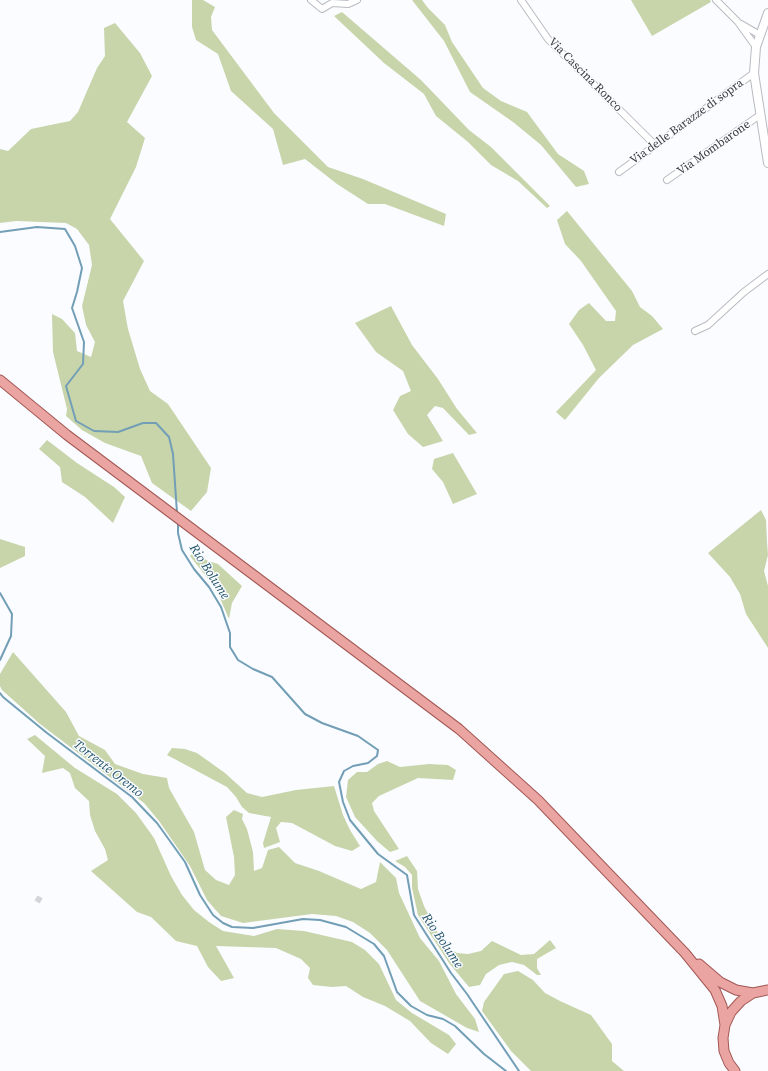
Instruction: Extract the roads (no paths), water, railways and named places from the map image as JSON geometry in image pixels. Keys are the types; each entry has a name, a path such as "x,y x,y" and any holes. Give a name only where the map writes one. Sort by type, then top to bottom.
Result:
{"main road":[{"path":"0,380 67,435 459,729 538,800 685,953 715,990 722,1006 725,1025 723,1044 728,1067 735,1071"},
{"path":"685,953 720,982 736,990 753,994"},
{"path":"725,1025 731,1012 741,1001 753,994 768,990"}],"street":[{"path":"311,0 322,9 332,3 348,4 357,0"},
{"name":"Via Cascina Ronco","path":"521,0 548,39 655,145"},
{"path":"716,0 738,22 756,47"},
{"path":"768,13 756,47 754,73 760,115 766,135 768,163"},
{"path":"738,22 760,35"},
{"name":"Via delle Barazze di sopra","path":"619,172 754,73"},
{"name":"Via Mombarone","path":"667,180 760,115"},
{"path":"696,331 708,325 744,292 768,274"}],"waterway":[{"name":"Rio Bolume","path":"0,232 37,227 65,229 75,246 82,268 72,308 84,342 83,364 66,386 76,421 94,431 118,432 143,423 156,423 169,437 173,454 177,513"},
{"name":"Rio Bolume","path":"178,522 178,533 182,550 194,569 209,587 221,607 230,633 230,647 238,660 253,669 272,677 305,714 322,723 358,736 378,750 377,756 368,763 353,766 344,771 339,782 343,802 350,820 378,854 407,875 414,915 451,973 519,1071"},
{"name":"Torrente Oremo","path":"0,593 12,614 11,636 0,660"},
{"name":"Torrente Oremo","path":"0,693 47,733 132,797 157,823 185,862 200,895 213,915 223,923 232,927 253,928 303,919 320,920 346,927 374,944 384,956 397,992 411,1006 427,1015 443,1019 455,1026 484,1054 506,1071"}],"tunnel":[{"path":"36,898 43,902"}]}
